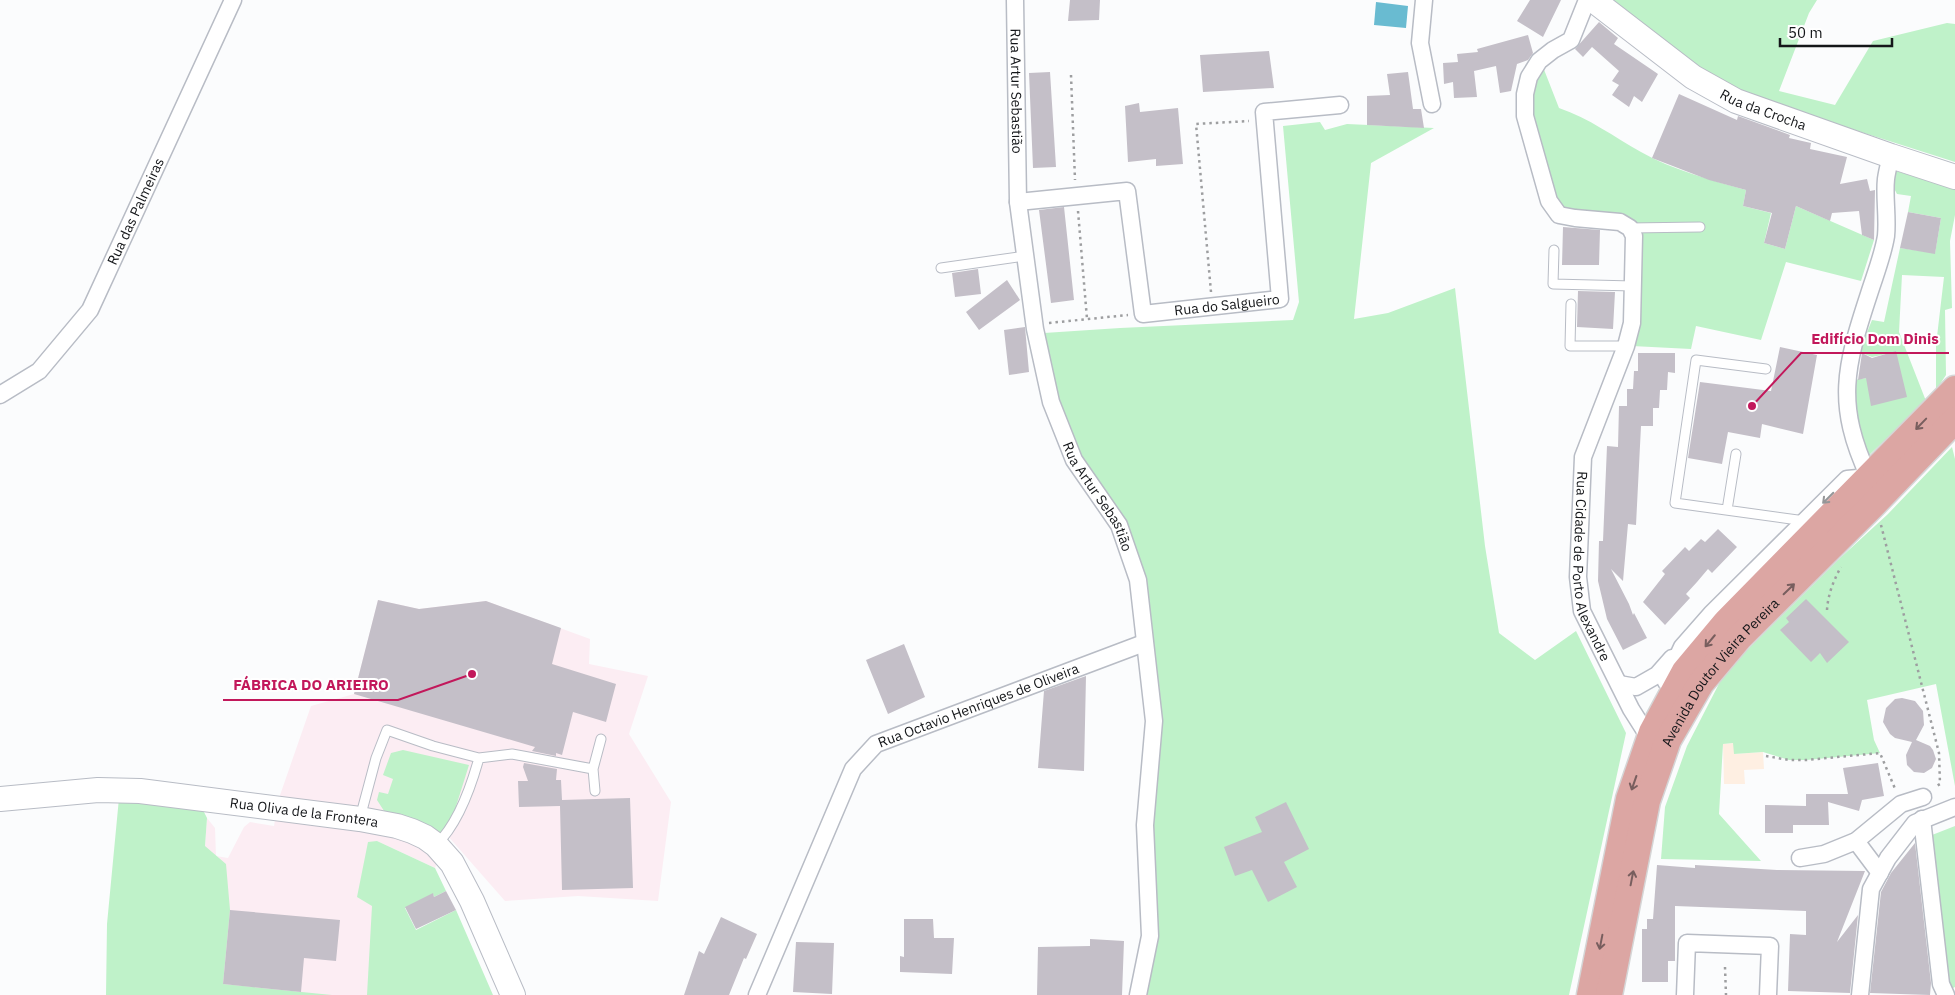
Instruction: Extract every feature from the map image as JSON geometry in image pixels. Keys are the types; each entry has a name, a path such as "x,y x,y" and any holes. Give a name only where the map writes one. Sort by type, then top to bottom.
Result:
{"main road":[{"name":"Rua da Crocha","path":"1593,0 1693,77 1736,101 1955,177"},
{"name":"Avenida Doutor Vieira Pereira","path":"1590,995 1629,798 1650,739 1685,672 1726,622 1955,389"},
{"name":"Avenida Doutor Vieira Pereira","path":"1609,995 1647,801 1668,740 1701,683 1739,638 1873,505 1955,420"},
{"name":"Rua Oliva de la Frontera","path":"0,799 98,790 140,791 360,819 404,828 425,837 436,845 452,863 462,879 513,995"}],"street":[{"name":"Rua das Palmeiras","path":"0,395 39,370 90,310 233,0"},
{"name":"Rua Artur Sebastião","path":"1015,0 1018,202 1035,324 1051,402 1074,460 1119,525 1138,580 1154,721 1145,825 1150,936 1138,995"},
{"path":"1424,0 1420,43 1432,104"},
{"path":"1586,0 1571,40 1553,50 1539,61 1529,77 1525,94 1526,116 1549,201 1559,215 1620,222 1630,228"},
{"path":"1265,120 1264,112 1340,105"},
{"name":"Rua do Salgueiro","path":"1143,314 1280,299 1265,120"},
{"path":"1869,477 1856,449 1848,418 1846,392 1853,343 1882,255 1886,236 1886,180 1891,156"},
{"path":"1018,202 1127,191 1143,314"},
{"name":"Rua Cidade de Porto Alexandre","path":"1630,228 1634,236 1632,323 1626,346 1583,457 1578,577 1582,611 1631,709 1650,739"},
{"name":"Avenida Doutor Vieira Pereira","path":"1650,739 1653,711 1682,648 1747,577 1847,479 1869,477"},
{"name":"Rua Octavio Henriques de Oliveira","path":"757,995 853,769 876,744 1144,643"},
{"path":"1619,684 1636,687 1657,675 1682,648"},
{"path":"1800,858 1824,854 1856,841 1901,804 1923,797"},
{"path":"1860,995 1871,889 1899,843 1915,823 1955,807"},
{"path":"1922,819 1941,984 1946,995"},
{"path":"1856,841 1880,873"},
{"path":"1685,995 1687,943 1770,946 1768,995"}],"lane":[{"path":"1630,228 1700,227"},
{"path":"1554,250 1553,284 1633,286"},
{"path":"941,268 1025,256"},
{"path":"1571,304 1570,346 1626,346"},
{"path":"1766,368 1696,360 1675,504 1805,521"},
{"path":"1727,510 1736,454"},
{"path":"360,819 376,758 387,730 433,746 479,758 512,754 594,768"},
{"path":"595,791 594,768 601,739"},
{"path":"436,845 447,834 473,780 479,758"}],"path":[{"path":"1070,75 1076,196 1087,319"},
{"path":"1211,296 1196,124 1265,120"},
{"path":"1035,324 1143,314"},
{"path":"1881,524 1939,753 1940,784 1923,797"},
{"path":"1766,756 1789,760 1806,760 1880,753 1901,804"},
{"path":"1726,967 1726,995"}],"shaded area":[{"path":"378,600 419,609 486,601 590,639 589,664 648,676 629,734 671,802 658,901 578,896 505,901 447,835 435,868 377,841 383,923 377,995 213,995 205,846 207,818 215,828 216,856 228,858 244,827 250,822 274,826 278,801 311,706 354,694"},
{"path":"1734,743 1734,754 1763,752 1764,769 1744,770 1745,784 1724,784 1723,744"}],"green space":[{"path":"1608,0 1817,0 1809,13 1779,91 1835,105 1873,41 1947,23 1955,24 1955,162 1761,100 1718,81"},
{"path":"1543,67 1559,108 1591,122 1641,152 1666,164 1746,190 1743,206 1771,213 1764,243 1785,249 1796,206 1874,240 1861,281 1786,262 1761,340 1696,326 1691,349 1632,346 1638,236 1560,210 1528,115 1533,79"},
{"path":"1320,122 1325,130 1347,124 1434,128 1371,163 1354,319 1388,313 1455,288 1485,546 1499,633 1535,660 1576,631 1626,733 1569,995 1144,995 1156,935 1144,573 1081,456 1056,400 1044,333 1293,320 1299,302 1283,126"},
{"path":"1893,170 1955,189 1955,215 1950,241 1952,308 1945,310 1946,375 1936,390 1936,345 1944,277 1902,275 1899,332 1926,401 1866,458 1853,416 1854,380 1866,378 1896,352 1872,357 1859,352 1872,320 1884,322 1900,248 1935,253 1941,218 1908,212 1911,196 1897,194 1890,181"},
{"path":"1952,447 1955,459 1955,786 1936,684 1867,700 1874,740 1880,753 1789,760 1763,752 1734,754 1733,743 1723,744 1719,814 1761,861 1661,859 1665,807 1687,746 1725,672 1839,559 1888,514"},
{"path":"403,750 469,765 447,835 386,814 377,800 379,792 388,794 393,779 383,775 391,753"},
{"path":"119,798 202,808 207,818 205,846 226,864 230,910 223,984 332,995 106,995 107,924"},
{"path":"1955,826 1955,987 1949,990 1932,835"},
{"path":"377,841 435,868 446,891 434,897 433,894 405,908 416,930 456,910 493,995 367,995 372,906 357,897 368,842"}],"water":[{"path":"1376,2 1408,6 1406,28 1374,25"}],"building":[{"path":"1070,0 1100,0 1099,20 1068,21"},
{"path":"1530,0 1561,0 1543,37 1517,21"},
{"path":"1599,22 1618,38 1614,44 1658,74 1642,102 1634,96 1629,107 1612,95 1619,85 1612,81 1619,71 1592,47 1583,57 1575,49"},
{"path":"1528,35 1533,53 1528,60 1517,64 1511,91 1500,93 1496,66 1474,71 1477,97 1454,98 1453,82 1444,84 1443,63 1458,62 1457,54 1478,52 1477,49"},
{"path":"1269,51 1274,88 1203,92 1200,55"},
{"path":"1050,72 1056,167 1033,168 1029,73"},
{"path":"1408,72 1413,109 1421,109 1424,128 1367,125 1367,96 1390,95 1387,74"},
{"path":"1679,94 1737,120 1738,116 1790,135 1789,138 1811,143 1810,149 1847,157 1840,184 1867,179 1870,191 1875,190 1874,240 1862,235 1859,211 1832,213 1830,221 1796,206 1785,249 1764,243 1772,213 1743,206 1746,190 1709,180 1652,158"},
{"path":"1139,103 1140,112 1178,108 1183,164 1156,166 1156,159 1128,162 1125,106"},
{"path":"1064,207 1074,300 1051,303 1039,210"},
{"path":"1908,212 1941,218 1935,254 1900,248"},
{"path":"1563,227 1600,230 1599,265 1562,265"},
{"path":"978,269 981,294 955,297 952,273"},
{"path":"1007,280 1020,300 979,330 966,312"},
{"path":"1578,291 1615,292 1613,329 1577,327"},
{"path":"1025,327 1029,372 1009,375 1004,330"},
{"path":"1780,347 1817,355 1803,434 1762,424 1760,438 1728,432 1722,464 1688,458 1700,382 1771,391"},
{"path":"1896,351 1907,397 1871,406 1866,378 1858,380 1862,353 1872,358"},
{"path":"1638,353 1675,353 1675,373 1668,372 1667,390 1660,390 1659,408 1653,408 1653,426 1641,426 1636,525 1628,524 1623,581 1611,569 1633,615 1634,613 1647,638 1623,650 1607,619 1598,581 1599,541 1603,541 1607,446 1618,447 1619,406 1627,406 1627,389 1633,389 1634,371 1638,371"},
{"path":"1718,529 1737,547 1712,573 1708,569 1686,594 1690,598 1665,625 1643,602 1665,574 1662,571 1685,547 1689,551 1701,539 1705,542"},
{"path":"1806,599 1849,642 1827,663 1820,653 1811,662 1780,630 1789,622 1786,618"},
{"path":"378,600 419,609 486,601 561,628 552,664 616,684 606,722 573,712 562,755 556,753 556,756 532,751 535,747 354,694"},
{"path":"904,644 925,697 888,714 866,660"},
{"path":"1086,676 1084,771 1038,768 1044,691"},
{"path":"1902,698 1915,701 1923,711 1924,725 1916,740 1930,746 1936,759 1932,768 1924,773 1914,772 1907,765 1906,755 1912,742 1895,738 1890,734 1883,722 1886,708 1895,699"},
{"path":"524,763 557,769 556,780 561,780 562,800 630,798 633,888 562,890 560,806 519,807 518,781 528,781 523,767"},
{"path":"1878,763 1884,796 1862,800 1859,811 1828,802 1829,825 1793,825 1793,833 1765,833 1765,805 1806,806 1806,794 1848,794 1843,768"},
{"path":"1286,802 1309,849 1284,862 1297,887 1268,902 1252,870 1235,876 1224,847 1262,832 1255,817"},
{"path":"1915,843 1931,983 1930,995 1870,993 1881,892 1891,873"},
{"path":"1657,865 1695,868 1695,865 1777,870 1865,871 1837,942 1858,915 1850,993 1788,991 1790,934 1806,935 1806,911 1675,906 1675,961 1668,961 1668,982 1642,982 1642,929 1647,929 1647,919 1653,919"},
{"path":"446,891 456,910 416,929 405,907 433,893 434,897"},
{"path":"230,910 340,920 336,961 304,958 301,992 223,984"},
{"path":"721,917 757,934 746,959 744,958 729,995 684,995 699,951 704,954"},
{"path":"904,919 933,919 934,938 954,938 952,974 900,972 900,956 904,957"},
{"path":"1090,939 1124,941 1122,995 1037,995 1038,947 1090,946"},
{"path":"796,942 834,943 832,994 793,992"}],"place":[{"name":"Edifício Dom Dinis","path":"1752,406"},
{"name":"FÁBRICA DO ARIEIRO","path":"472,674"}]}
